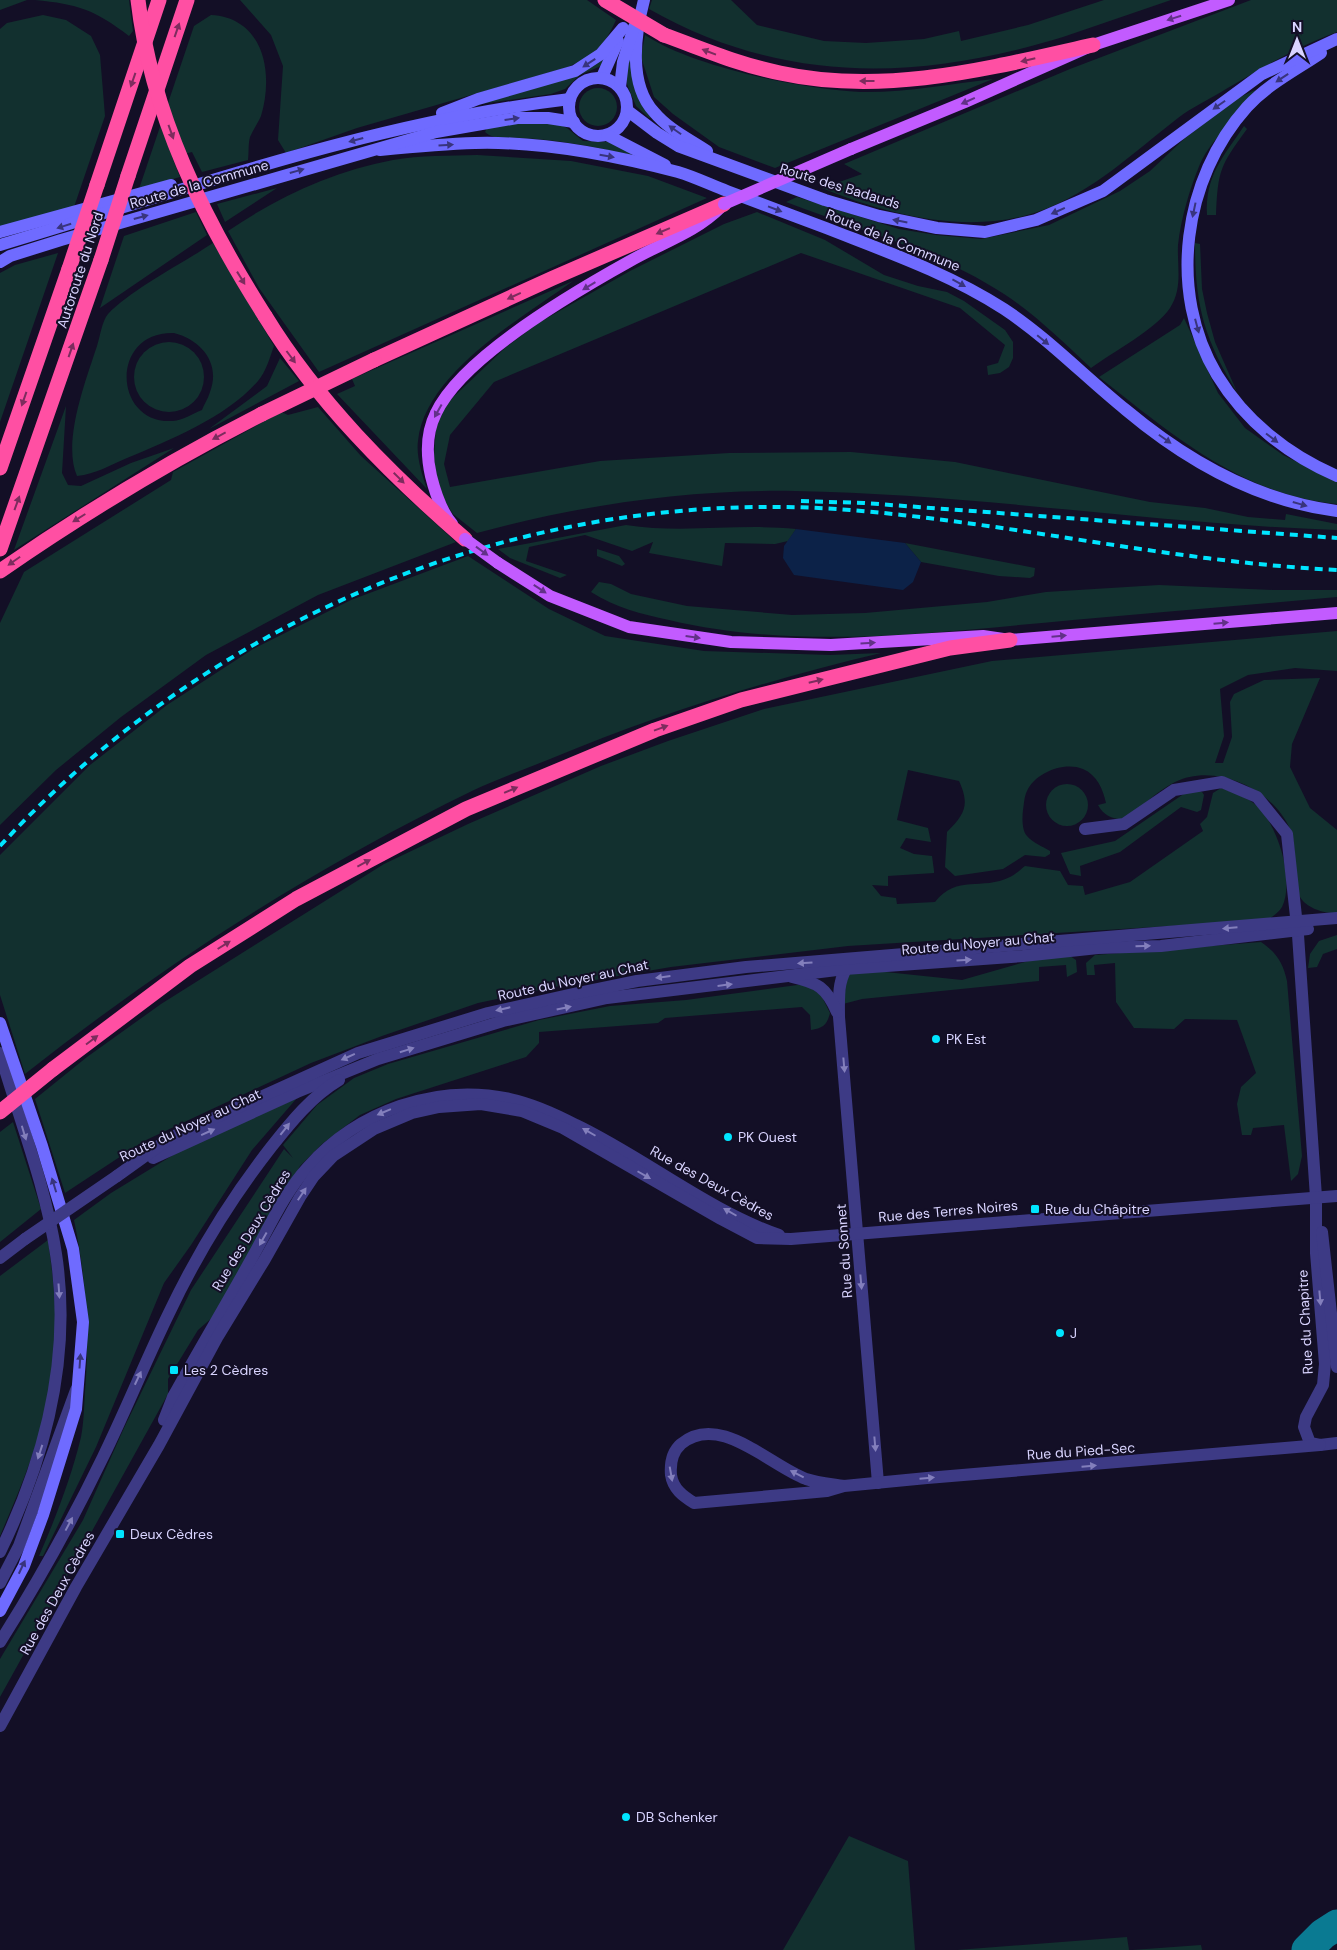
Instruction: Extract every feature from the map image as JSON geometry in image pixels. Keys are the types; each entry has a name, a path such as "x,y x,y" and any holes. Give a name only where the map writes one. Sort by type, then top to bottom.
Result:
{"highway":[{"path":"138,0 141,27 154,81 172,134 197,195 229,259 300,369 344,420 421,501 465,539"},
{"name":"Autoroute du Nord","path":"0,468 69,270 159,0"},
{"name":"Autoroute du Nord","path":"0,549 101,260 187,0"},
{"path":"605,0 664,35 733,61 805,77 888,81 955,75 1093,45"},
{"path":"0,571 57,531 197,448 262,414 374,360 553,278 724,204"},
{"path":"0,1112 190,966 296,899 466,808 655,730 741,700 950,648 1010,640"}],"main road":[{"path":"1228,0 1093,45 965,102 724,204 705,223 631,260 519,330 467,372 450,391 437,411 431,425 427,454 434,489 446,517 465,539 498,563 550,596 628,627 731,642 831,645 983,636 1010,640 1337,613"},
{"path":"602,78 624,28 640,3"},
{"path":"620,87 623,62 640,3"},
{"path":"640,3 636,66 641,90 652,111 671,128 730,166"},
{"path":"403,127 478,99 575,71 601,54 624,28"},
{"path":"1337,40 1277,81 1248,106 1228,134 1206,170 1197,194 1189,233 1188,259 1191,304 1199,336 1217,374 1238,405 1262,430 1290,452 1337,476"},
{"name":"Route des Badauds","path":"628,111 678,146 730,166 880,216 937,228 985,232 1036,220 1103,191 1262,74 1337,40"},
{"path":"607,135 621,126 628,111 625,94 620,87 602,78 585,80 573,92 570,99 570,115 574,122 588,134 607,135 680,173"},
{"path":"403,127 509,106 570,99"},
{"name":"Route de la Commune","path":"3,260 296,171 380,150 436,132 517,118 548,118 574,122"},
{"name":"Route de la Commune","path":"261,165 403,127"},
{"name":"Route de la Commune","path":"380,150 477,143 520,145 610,156 680,173 909,260 954,280 1005,310 1090,378 1126,410 1201,463 1233,482 1265,494 1312,508 1337,511"},
{"path":"0,232 208,175 261,165"},
{"path":"0,245 261,165"},
{"path":"0,1023 42,1146 73,1249 83,1322 76,1409 43,1515 24,1566 0,1610"}],"street":[{"name":"Rue du Chapitre","path":"1085,829 1124,824 1174,790 1222,782 1257,797 1287,834 1297,926 1316,1197 1316,1253 1325,1364 1323,1385 1306,1417 1304,1427 1310,1443 1320,1445"},
{"name":"Route du Noyer au Chat","path":"117,1176 170,1138 358,1053 488,1013 637,981 746,967 1023,956 1098,948 1170,945 1297,926 1337,918"},
{"name":"Route du Noyer au Chat","path":"1297,926 1337,927"},
{"name":"Route du Noyer au Chat","path":"117,1176 297,1092 378,1059 503,1021 607,998 792,977 849,964"},
{"name":"Rue du Sonnet","path":"849,964 839,987 839,1017 878,1483"},
{"name":"Rue du Sonnet","path":"792,977 820,986 830,996 839,1017"},
{"path":"0,1053 45,1205 56,1255 60,1302 60,1346 55,1391 44,1438 19,1511 0,1552"},
{"path":"0,1642 42,1574 73,1517 104,1456 169,1311 203,1247 255,1168 297,1115 332,1084 378,1059"},
{"name":"Rue des Deux Cèdres","path":"0,1726 218,1336 300,1197 314,1176 333,1156 356,1140 380,1126 412,1113 461,1104 501,1106 522,1111 563,1128 757,1238 791,1239"},
{"path":"0,1258 117,1176"},
{"name":"Rue des Terres Noires","path":"791,1239 1337,1196"},
{"name":"Rue du Chapitre","path":"1316,1197 1326,1254 1337,1367"},
{"path":"0,1583 19,1546 78,1383"},
{"path":"709,1432 727,1436 806,1478 844,1486 827,1491 694,1503 680,1495 672,1480 670,1464 678,1447 692,1435 709,1432"},
{"path":"1320,1445 1337,1443"},
{"name":"Rue du Pied-Sec","path":"844,1486 1320,1445"}],"green space":[{"path":"0,0 27,0 0,10"},
{"path":"35,0 129,0 133,31 129,36 96,14 75,6"},
{"path":"240,0 587,0 616,20 607,37 597,49 568,67 357,128 286,153 278,140 283,66 271,35"},
{"path":"652,0 731,0 757,25 824,41 866,43 924,39 959,31 961,41 1028,25 1104,0 1171,0 1063,37 1009,52 956,62 904,68 852,68 801,63 750,52 699,34 649,9"},
{"path":"1251,0 1337,0 1337,32 1280,58 1189,110 1112,170 1078,193 1059,203 1040,211 1013,218 986,222 958,222 901,214 847,198 822,188 862,174 844,164 1070,69"},
{"path":"43,15 66,20 91,36 100,55 105,116 74,207 0,227 0,29 7,23"},
{"path":"211,15 229,18 243,26 254,37 261,50 265,66 265,99 261,116 250,137 248,160 202,172 192,152 172,157 180,177 139,189 194,26"},
{"path":"645,35 666,47 719,66 779,81 836,90 860,92 893,91 993,79 775,168 719,147 673,114 654,97 641,57"},
{"path":"605,54 601,66 580,75 565,89 551,94 481,104"},
{"path":"632,58 653,117 649,118 636,106 628,87 625,78 628,59"},
{"path":"598,88 605,89 611,94 616,100 616,114 611,120 605,125 598,126 591,125 585,120 580,114 579,107 580,100 585,94 591,89"},
{"path":"1255,90 1242,109 1212,144 1196,173 1181,224 1178,245 1177,293 1170,308 1145,332 1091,368 1027,311 979,279 952,265 898,242 786,202 797,197 899,229 981,239 1049,225 1120,191 1150,171 1184,139 1238,98"},
{"path":"510,123 559,124 583,141 611,142 631,151 631,155 561,142 497,137 488,135 485,132 487,128"},
{"path":"1244,126 1247,129 1222,169 1218,188 1216,215 1207,215 1207,201 1212,178"},
{"path":"477,155 571,161 648,176 707,198 319,372 259,288 228,231 286,196 349,171 403,158"},
{"path":"277,188 225,222 217,204"},
{"path":"196,212 207,235 100,308 124,236"},
{"path":"757,212 825,240 884,275 918,286 947,292 964,301 1005,330 1013,342 1013,358 1009,367 1000,373 988,375 987,366 998,363 1005,345 960,308 801,253 494,382 450,435 444,464 450,487 600,461 729,453 851,452 955,462 1150,502 1205,508 1248,517 1285,520 1286,514 1337,524 1337,530 1201,522 998,503 863,493 795,491 715,493 634,501 555,514 477,533 453,514 443,498 436,479 434,455 436,427 446,404 505,348 540,322 630,271 724,224"},
{"path":"213,243 274,346 263,373 245,394 230,406 197,426 103,469 77,476 73,462 72,446 77,411 106,317 130,295","holes":["174,333 184,336 200,347 211,362 213,381 209,395 202,410 188,417 173,421 153,418 139,409 130,394 127,378 129,361 138,346 153,336"]},
{"path":"1195,243 1200,244 1202,289 1215,342 1237,392 1209,338 1204,321 1197,285"},
{"path":"58,253 0,422 0,273 15,265"},
{"path":"573,281 479,349 457,370 438,393 425,416 418,441 421,472 427,489 337,394 355,386 352,379"},
{"path":"1184,318 1218,393 1245,428 1283,455 1337,482 1337,504 1303,499 1270,489 1239,475 1181,440 1099,377 1180,325"},
{"path":"169,342 182,345 194,352 201,364 204,377 201,390 194,402 182,409 169,412 156,409 144,402 137,390 134,377 137,364 144,352 156,345"},
{"path":"280,358 299,381 209,429 267,386"},
{"path":"66,406 62,473 68,485 81,486 131,463 174,448 14,550"},
{"path":"318,407 361,456 456,542 318,595 206,655 121,717 56,770 0,825 0,623 24,572 171,480 173,472 281,412 288,415"},
{"path":"626,525 668,529 775,527 796,529 788,541 775,544 725,543 722,566 649,553 653,542 632,551 585,535 529,547 526,561 567,575 560,578 510,558 498,549"},
{"path":"905,543 1035,568 1034,576 1030,578 999,576 921,562"},
{"path":"597,549 619,556 625,564 622,566 597,556"},
{"path":"468,556 549,609 605,636 704,651 830,655 881,653 838,663 713,699 631,727 474,790 356,852 242,920 132,994 25,1074 0,995 0,855 90,765 167,705 253,649 351,600"},
{"path":"599,582 611,584 631,594 687,606 792,615 865,613 987,602 1046,592 1159,585 1273,590 1337,590 1337,597 921,633 819,637 769,635 719,629 669,620 629,610 600,598 591,592"},
{"path":"1337,631 1337,671 1295,668 1248,675 1220,689 1224,736 1215,763 1223,763 1232,737 1230,702 1234,694 1264,680 1320,678 1292,744 1290,767 1310,808 1337,830 1337,913 1316,910 1300,897 1295,880 1294,845 1290,829 1282,815 1270,802 1257,791 1241,783 1207,775 1191,777 1168,786 1126,819 1121,819 1113,818 1100,809 1098,805 1106,803 1103,793 1099,783 1088,772 1075,767 1051,770 1036,779 1027,791 1022,817 1025,834 1032,841 1050,851 1050,854 1045,857 1025,855 1003,869 955,876 945,867 947,832 962,814 965,803 959,781 908,770 897,820 928,828 931,842 906,838 900,848 914,854 932,856 934,873 888,876 888,886 872,885 881,896 896,898 897,904 935,902 943,893 952,888 961,885 1000,881 1012,876 1025,866 1060,871 1068,885 1083,886 1085,895 1130,882 1203,831 1200,824 1207,817 1213,793 1221,788 1241,796 1258,807 1272,827 1282,854 1287,883 1286,896 1282,907 1268,920 848,946 671,967 554,987 478,1003 311,1063 144,1141 65,1193 35,1099 87,1057 161,1004 384,864 468,824 601,766 764,709 992,661"},
{"path":"1063,784 1071,784 1082,790 1088,805 1082,820 1071,826 1063,826 1052,820 1046,809 1046,801 1052,790"},
{"path":"1195,790 1202,792 1204,795 1201,810 1197,812 1181,807 1120,852 1080,866 1081,876 1070,874 1061,853 1115,841 1185,793"},
{"path":"1337,935 1337,949 1323,954 1317,967 1308,968 1310,954 1319,941"},
{"path":"1261,942 1279,959 1287,981 1302,1156 1298,1174 1291,1181 1284,1125 1253,1128 1251,1135 1242,1135 1237,1104 1241,1087 1256,1073 1237,1020 1185,1019 1174,1029 1134,1028 1116,1002 1115,963 1094,965 1095,975 1087,975 1086,963 1095,955"},
{"path":"1070,956 1076,960 1077,972 1067,977 1066,965 1039,967 1039,981 862,999 843,1004 848,973 876,971 962,980 1032,960"},
{"path":"805,984 821,995 830,1013 826,1023 819,1028 811,1030 810,1015 802,1007 665,1018 658,1023 539,1032 539,1043 526,1057 396,1099 360,1115 322,1144 300,1166 214,1316 198,1330 168,1379 168,1394 0,1697 0,1659 83,1520 124,1428 191,1290 284,1149 293,1158 283,1145 317,1105 354,1078 388,1064 539,1020 610,1006 686,1000"},
{"path":"297,1098 252,1150 191,1245 164,1283 96,1447 43,1556 39,1556 68,1482 83,1426 87,1326 84,1284 74,1220 111,1193 183,1149"},
{"path":"13,1122 41,1209 0,1242 0,1132"},
{"path":"48,1240 53,1277 56,1335 50,1392 35,1447 0,1536 0,1276"},
{"path":"849,1836 908,1861 915,1950 783,1950"},
{"path":"1127,1937 1129,1950 957,1950"},
{"path":"1201,1945 1202,1950 1132,1950"}],"water":[{"path":"796,529 905,543 921,562 913,582 903,590 794,575 783,558 784,546"}],"taxiway":[{"path":"1307,1950 1323,1934 1337,1925"}],"railway":[{"path":"801,501 864,503 1337,538"},
{"path":"0,846 85,763 179,691 280,630 387,581 498,544 613,519 731,508 850,510 972,524 1215,559 1337,570"}],"place":[{"name":"PK Est","path":"936,1039"},
{"name":"PK Ouest","path":"728,1137"},
{"name":"Rue du Châpitre","path":"1035,1209"},
{"name":"J","path":"1060,1333"},
{"name":"Les 2 Cèdres","path":"174,1370"},
{"name":"Deux Cèdres","path":"120,1534"},
{"name":"DB Schenker","path":"626,1817"}]}
